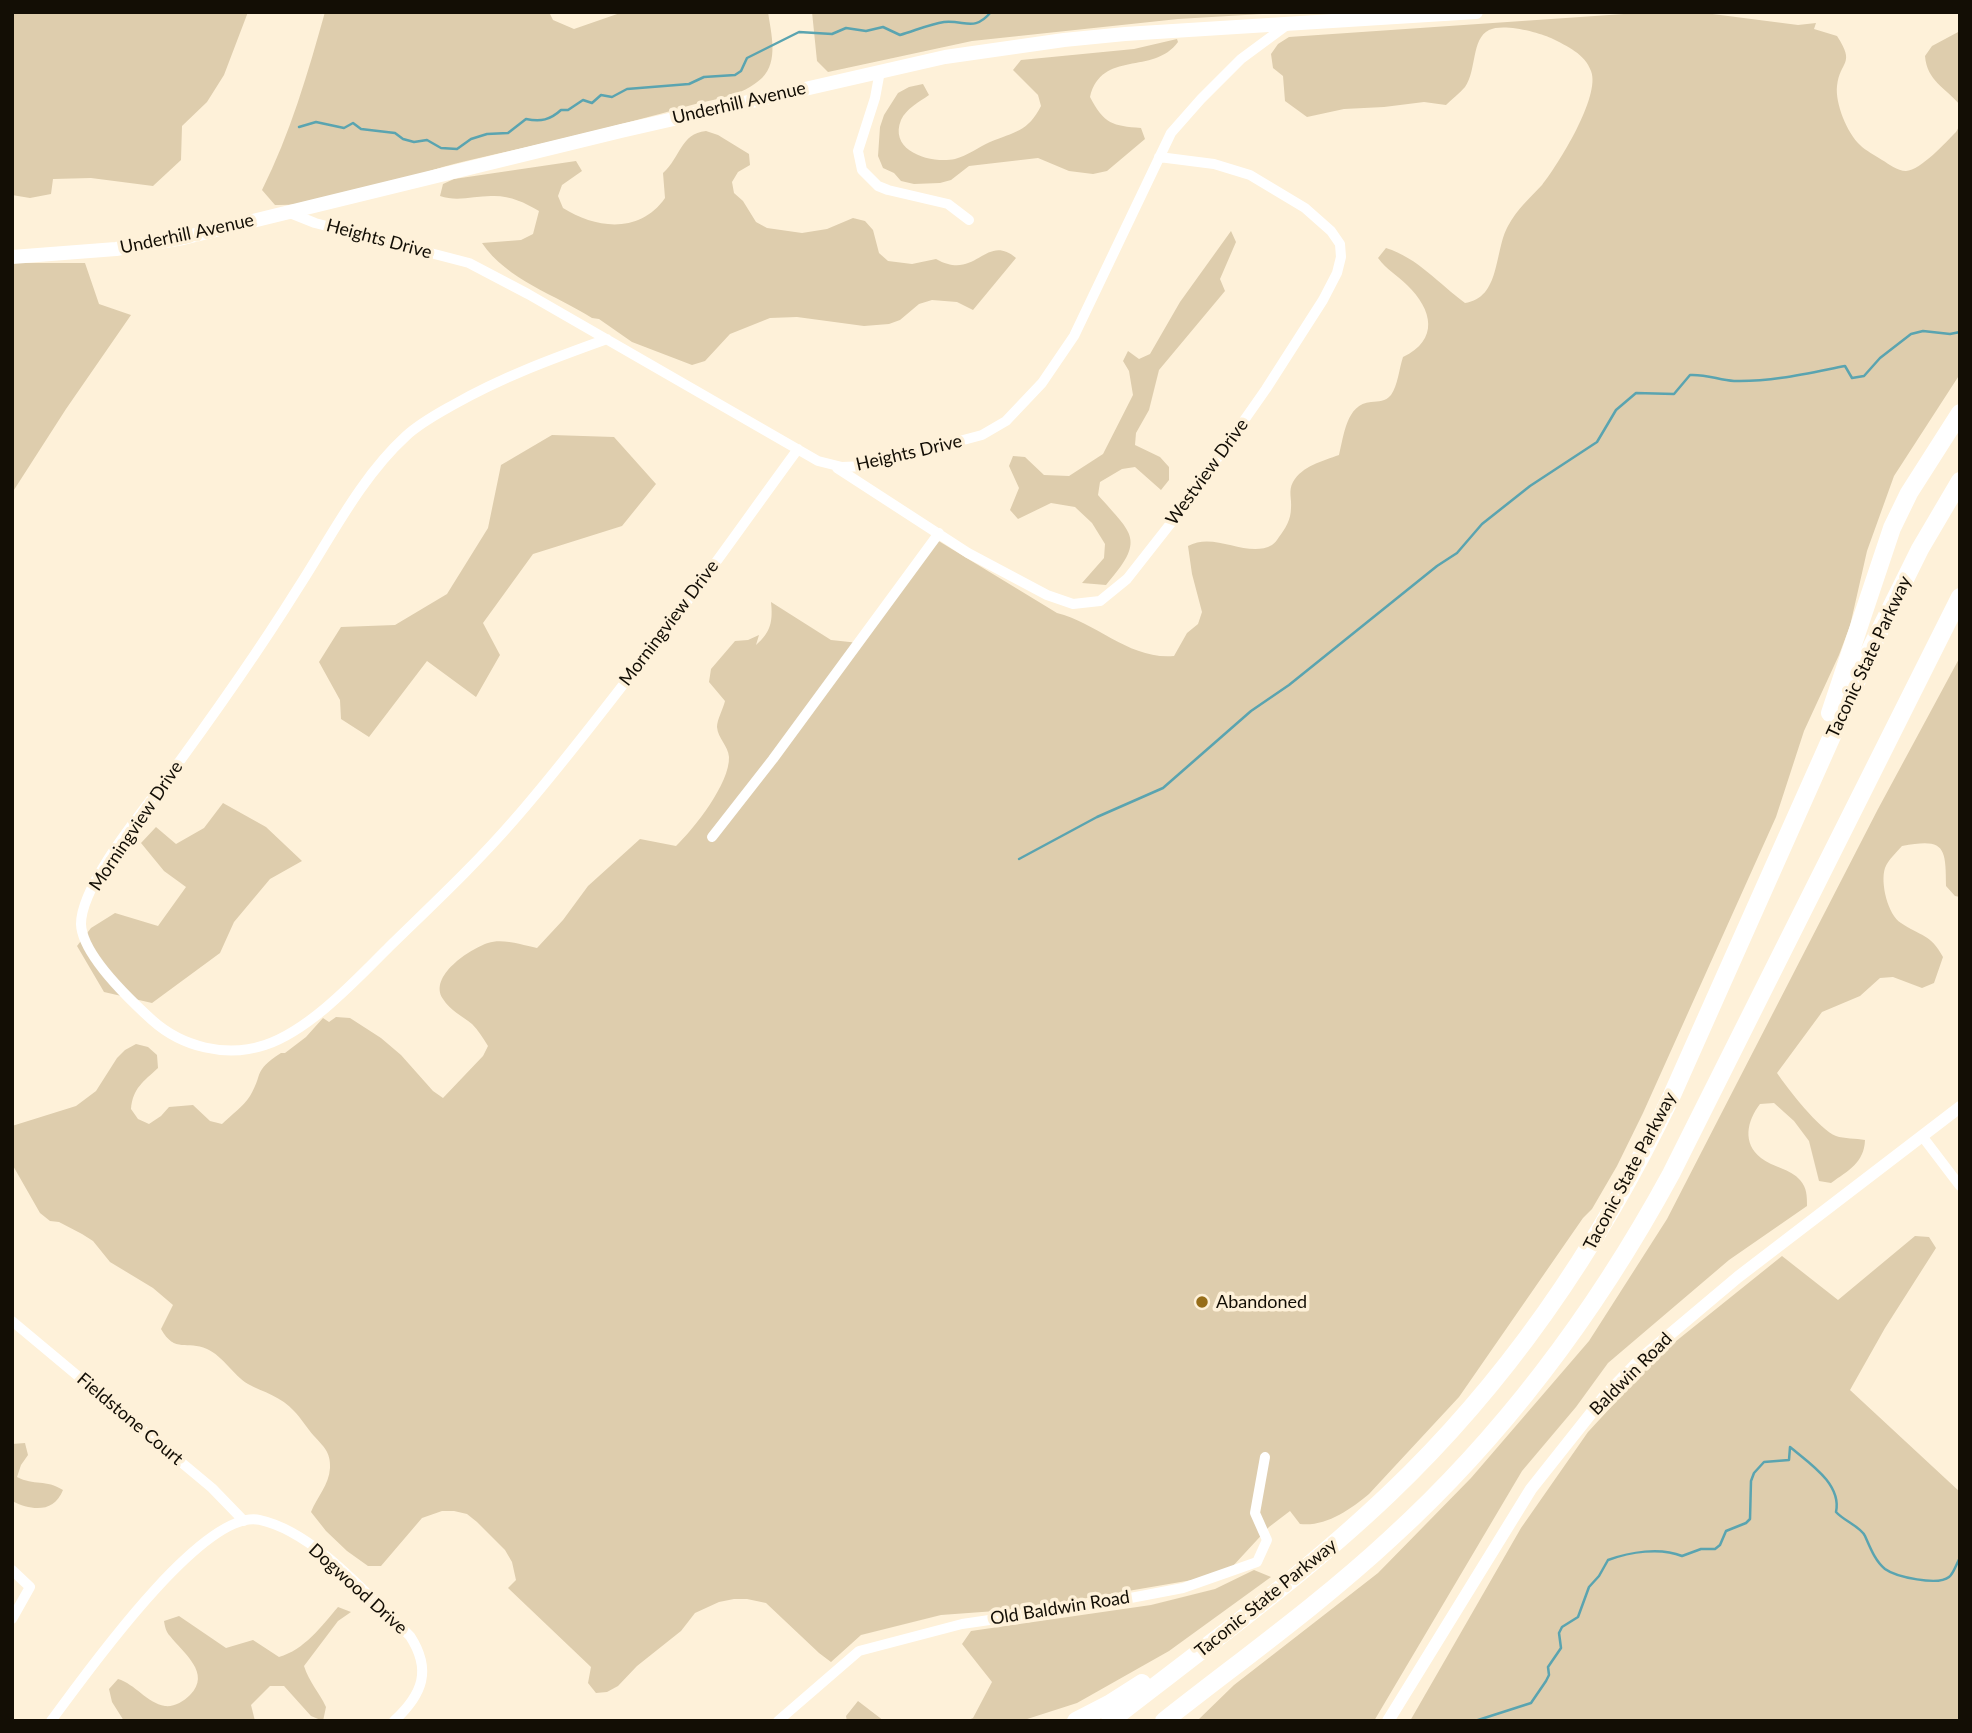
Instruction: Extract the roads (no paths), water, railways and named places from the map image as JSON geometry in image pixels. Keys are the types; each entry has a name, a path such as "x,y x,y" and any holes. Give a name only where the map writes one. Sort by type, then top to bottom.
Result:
{"highway":[{"path":"1787,837 1804,778 1841,683 1888,537 1909,494 1960,414"},
{"name":"Taconic State Parkway","path":"1110,1721 1338,1541 1415,1469 1486,1391 1556,1298 1607,1220 1642,1158 1888,612 1960,481"},
{"name":"Taconic State Parkway","path":"1164,1721 1364,1562 1441,1490 1527,1393 1599,1296 1637,1236 1671,1174 1960,597"},
{"path":"1076,1721 1109,1704 1228,1629"},
{"path":"1180,1721 1254,1651"}],"main road":[{"name":"Underhill Avenue","path":"12,257 144,245 945,57 1052,41 1476,12"}],"street":[{"name":"Heights Drive","path":"288,212 315,223 469,263 528,294 818,461 842,467 866,466 982,435 1006,421 1042,383 1074,336 1171,133 1241,59 1290,23"},
{"path":"880,71 875,98 858,151 862,170 878,186 948,204 969,220"},
{"name":"Westview Drive","path":"832,464 939,534 1046,596 1073,604 1100,601 1127,579 1182,509 1266,389 1323,300 1337,273 1341,257 1340,244 1331,231 1305,208 1250,176 1214,164 1158,157"},
{"name":"Morningview Drive","path":"607,339 533,365 484,387 409,433 389,453 346,512 212,718 134,822 86,900 81,923 84,939 128,998 161,1028 208,1049 232,1050 264,1045 295,1030 345,989 461,877 512,823 673,620 798,449"},
{"path":"712,837 782,748 939,534"},
{"name":"Baldwin Road","path":"1388,1721 1531,1489 1604,1397 1643,1357 1738,1277 1960,1107"},
{"path":"1922,1136 1960,1185"},
{"name":"Fieldstone Court","path":"12,1321 212,1488 244,1521"},
{"name":"Old Baldwin Road","path":"778,1721 859,1651 962,1623 1099,1604 1183,1588 1257,1562 1267,1540 1255,1513 1265,1457"},
{"name":"Dogwood Drive","path":"244,1521 259,1520 289,1531 320,1550 410,1636 419,1651 422,1679 417,1695 394,1721"},
{"path":"51,1721 153,1591 194,1551 222,1531 244,1521"},
{"path":"12,1570 30,1587 12,1619"}],"waterway":[{"path":"299,127 316,122 344,128 353,123 361,129 395,133 414,142 427,140 441,148 457,149 471,139 487,134 508,133 526,119 545,119 561,110 568,110 583,100 592,103 601,95 612,97 627,89 689,84 704,77 735,75 741,71 747,58 799,32 832,34 846,28 866,31 883,27 900,35 944,22 980,22 991,12"},
{"path":"1019,859 1097,817 1163,788 1251,711 1289,685 1437,566 1457,553 1482,524 1530,486 1597,442 1616,410 1636,393 1674,394 1690,375 1748,381 1845,366 1852,378 1864,376 1880,358 1911,334 1923,331 1950,334 1960,332"},
{"path":"1475,1721 1531,1703 1546,1681 1549,1675 1548,1667 1561,1648 1559,1633 1562,1627 1578,1617 1589,1587 1608,1560 1645,1552 1682,1556 1701,1549 1715,1549 1720,1545 1726,1531 1750,1519 1751,1481 1754,1473 1764,1462 1789,1460 1790,1447 1829,1483 1837,1502 1836,1512 1863,1533 1885,1569 1917,1579 1944,1580 1951,1575 1960,1558"}],"place":[{"name":"Abandoned","path":"1202,1302"}]}
